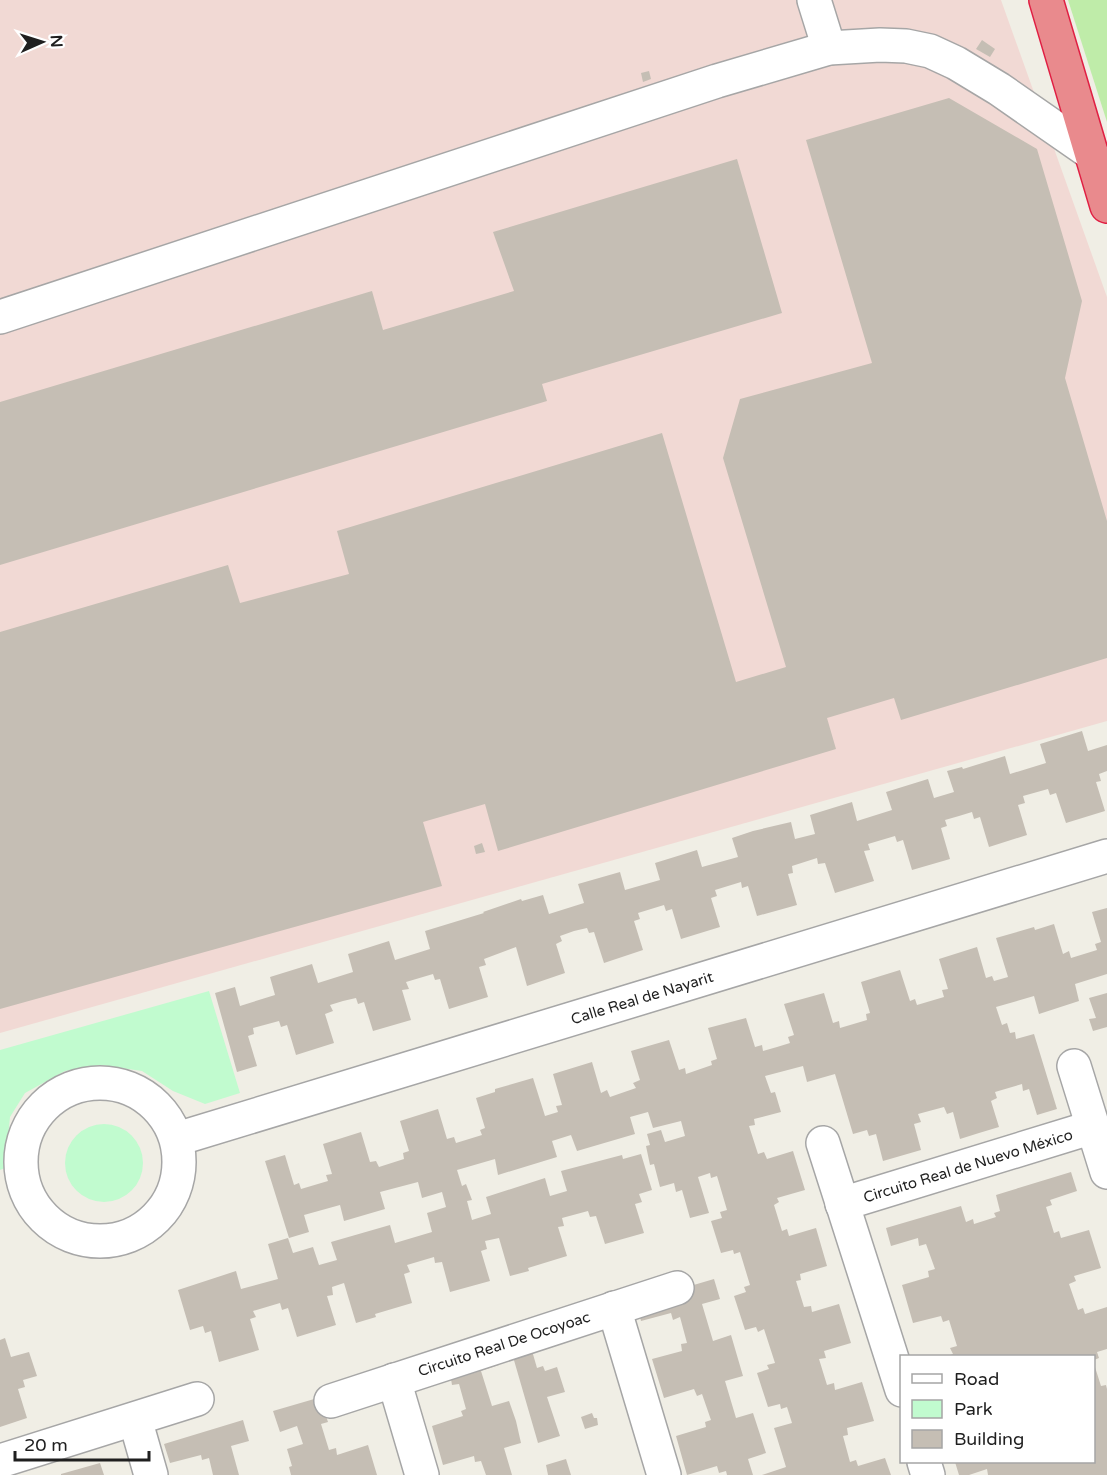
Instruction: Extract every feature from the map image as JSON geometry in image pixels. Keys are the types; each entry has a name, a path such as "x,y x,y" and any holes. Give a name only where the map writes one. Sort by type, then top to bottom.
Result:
{"highway":[{"path":"1046,0 1107,206"}],"street":[{"path":"814,0 829,48"},
{"path":"0,317 717,81 829,48 880,45 906,46 930,51 956,63 999,89 1090,153"},
{"name":"Calle Real de Nayarit","path":"177,1139 1107,856"},
{"name":"Circuito Real de Nuevo México","path":"1074,1066 1107,1172"},
{"path":"95,1081 131,1087 160,1108 177,1139 179,1175 166,1208 139,1232 105,1242 70,1236 41,1216 12,1188 21,1149 35,1115 61,1091 95,1081"},
{"name":"Circuito Real de Nuevo México","path":"842,1204 1093,1127"},
{"name":"Circuito Real de Nuevo México","path":"823,1143 900,1384"},
{"name":"Circuito Real De Ocoyoac","path":"331,1401 677,1288"},
{"path":"614,1308 664,1475"},
{"path":"394,1380 422,1475"},
{"path":"0,1461 197,1400"},
{"path":"135,1419 151,1475"}],"shaded area":[{"path":"0,0 1001,0 1107,297 1107,721 0,1033"}],"green space":[{"path":"1068,0 1107,0 1107,122"},
{"path":"209,991 240,1093 205,1104 173,1091 142,1071 101,1065 65,1071 25,1093 10,1117 5,1168 0,1170 0,1050"},
{"path":"96,1124 112,1124 126,1130 137,1141 143,1155 143,1171 137,1185 126,1196 112,1202 96,1202 82,1196 71,1185 65,1171 65,1155 71,1141 82,1130"}],"building":[{"path":"982,40 995,49 990,57 976,49"},
{"path":"649,71 651,79 643,82 641,73"},
{"path":"949,98 1037,149 1082,301 1065,378 1107,521 1107,658 901,720 894,698 827,718 836,749 498,851 485,804 423,822 442,886 0,1009 0,632 228,565 240,603 349,574 337,531 662,433 736,682 786,667 723,458 740,399 872,363 806,140"},
{"path":"737,159 782,313 542,384 547,401 0,565 0,402 372,291 383,330 514,291 493,232"},
{"path":"1082,731 1088,751 1107,745 1107,771 1099,774 1101,781 1096,782 1105,811 1066,823 1056,793 1050,795 1048,789 1023,796 1025,803 1018,805 1027,835 989,847 980,817 974,819 972,812 945,820 947,826 941,828 950,859 912,870 903,840 897,842 895,836 868,844 870,850 864,851 874,881 835,893 825,863 818,864 817,858 792,866 793,873 788,874 797,905 757,916 748,886 742,888 741,882 715,890 717,896 711,898 720,927 681,939 672,909 666,911 664,905 638,913 640,919 634,921 643,950 604,963 594,932 589,933 587,928 574,931 560,936 562,941 556,944 565,973 527,986 516,947 484,959 486,965 479,967 488,997 449,1009 440,979 435,980 433,974 406,982 409,989 402,990 411,1020 373,1031 364,1002 358,1004 356,998 343,1001 330,1005 333,1011 325,1014 334,1043 296,1055 287,1025 281,1027 279,1021 253,1028 254,1034 248,1036 257,1066 237,1072 215,993 235,987 240,1006 275,995 270,977 312,964 318,983 353,972 348,954 389,941 395,960 430,949 425,931 521,899 522,901 543,895 549,914 584,903 578,884 620,872 625,890 660,880 655,863 697,850 702,867 738,857 732,838 791,822 795,839 815,834 810,815 852,802 857,821 892,810 886,792 928,779 934,798 954,792 947,771 962,767 963,769 1005,756 1010,774 1046,763 1040,744"},
{"path":"482,843 485,852 476,854 474,846"},
{"path":"1107,908 1107,974 1075,984 1079,1001 1039,1014 1034,996 996,1007 1002,1025 1007,1023 1010,1033 1015,1032 1016,1039 1034,1034 1057,1109 1037,1115 1029,1089 1023,1091 1022,1084 995,1092 997,1098 991,1101 999,1127 960,1139 953,1112 947,1114 944,1107 918,1114 921,1122 914,1124 921,1150 883,1161 876,1134 869,1136 867,1130 853,1134 835,1074 807,1082 803,1066 765,1076 771,1093 775,1092 781,1112 754,1119 755,1125 749,1126 758,1154 764,1152 767,1159 793,1151 805,1190 777,1198 779,1202 774,1205 782,1231 787,1229 789,1236 816,1228 827,1266 800,1274 801,1280 796,1281 804,1307 811,1306 812,1312 839,1304 851,1343 824,1351 826,1358 819,1359 827,1385 834,1383 835,1390 862,1382 874,1421 847,1428 848,1435 843,1436 850,1462 856,1460 858,1466 885,1458 891,1475 762,1475 786,1467 774,1428 792,1423 787,1407 781,1409 780,1404 768,1407 757,1373 769,1369 767,1365 775,1363 764,1329 758,1332 756,1327 745,1330 734,1296 746,1292 744,1287 750,1285 740,1252 734,1254 733,1250 721,1253 711,1221 722,1218 720,1212 727,1210 717,1176 711,1178 710,1173 698,1177 709,1213 690,1218 682,1190 676,1192 674,1183 660,1187 654,1164 650,1165 646,1146 650,1145 647,1134 661,1130 665,1142 685,1136 681,1121 653,1128 648,1112 630,1117 635,1134 577,1151 571,1135 552,1141 557,1157 498,1175 495,1159 457,1170 462,1186 466,1184 472,1200 467,1201 472,1220 491,1214 486,1197 545,1178 550,1196 567,1191 561,1171 622,1155 623,1159 641,1154 652,1190 639,1194 642,1202 635,1204 644,1233 605,1244 596,1216 590,1217 588,1211 562,1218 564,1226 558,1227 567,1256 510,1276 499,1238 485,1241 487,1249 481,1251 490,1281 450,1292 442,1262 435,1263 434,1257 407,1265 410,1272 404,1274 412,1303 375,1314 376,1317 356,1323 344,1283 332,1287 333,1295 327,1296 336,1325 297,1337 288,1308 282,1310 280,1303 253,1311 256,1317 250,1319 259,1350 219,1362 211,1331 205,1333 203,1326 190,1330 178,1290 236,1271 241,1289 278,1279 268,1244 288,1238 293,1253 313,1247 319,1265 337,1260 331,1242 390,1225 395,1243 432,1232 427,1213 446,1207 442,1192 422,1198 418,1182 380,1192 385,1209 344,1221 340,1205 304,1215 309,1232 289,1238 265,1161 285,1155 294,1185 299,1183 301,1189 328,1181 326,1175 332,1174 323,1144 361,1132 370,1162 376,1161 379,1167 404,1159 403,1153 409,1151 400,1121 438,1109 447,1139 454,1137 456,1143 482,1135 480,1130 485,1128 476,1098 495,1092 495,1089 533,1078 545,1116 558,1112 556,1106 562,1105 553,1074 592,1062 601,1093 607,1090 610,1097 636,1088 633,1083 640,1080 631,1051 669,1040 679,1070 685,1068 686,1074 712,1065 711,1061 717,1059 708,1028 746,1018 755,1047 762,1045 763,1051 777,1047 790,1043 788,1037 794,1035 784,1004 824,993 833,1023 839,1021 840,1028 867,1020 866,1014 870,1013 861,982 900,970 910,1001 915,999 917,1005 944,997 942,990 948,989 939,959 977,947 986,978 992,976 994,981 1008,977 996,938 1054,924 1063,954 1069,951 1071,958 1097,950 1095,944 1101,942 1092,912"},
{"path":"1107,993 1107,1027 1093,1031 1089,1019 1096,1018 1089,998"},
{"path":"1071,1172 1077,1191 1050,1200 1052,1205 1046,1207 1054,1233 1059,1231 1061,1238 1089,1230 1101,1268 1074,1276 1076,1281 1069,1284 1078,1310 1083,1308 1085,1314 1107,1307 1107,1349 1097,1352 1099,1358 1095,1360 1095,1355 950,1355 953,1354 950,1348 957,1346 949,1320 943,1322 941,1316 913,1323 902,1285 929,1277 928,1271 935,1269 926,1244 919,1246 918,1238 891,1246 886,1228 961,1206 966,1222 973,1219 974,1224 996,1217 994,1213 1000,1211 996,1195"},
{"path":"714,1279 720,1299 702,1304 713,1341 731,1335 743,1376 725,1381 736,1418 753,1413 766,1453 748,1459 753,1475 727,1475 726,1471 719,1473 717,1466 687,1475 676,1436 706,1427 705,1422 711,1420 702,1394 697,1396 694,1389 664,1398 652,1359 682,1351 681,1344 687,1343 680,1317 673,1320 671,1313 641,1321 636,1302"},
{"path":"528,1337 537,1368 543,1366 545,1371 557,1367 565,1392 547,1397 560,1436 538,1443 509,1343"},
{"path":"5,1338 11,1357 29,1352 37,1376 23,1380 25,1387 18,1389 27,1418 0,1427 0,1340"},
{"path":"493,1345 499,1365 481,1371 492,1406 509,1401 516,1421 521,1443 504,1448 512,1475 486,1475 481,1461 475,1462 474,1456 443,1465 432,1426 463,1416 461,1411 466,1409 459,1384 452,1385 451,1379"},
{"path":"1095,1367 1101,1386 1106,1385 1107,1389 1107,1475 988,1475 987,1469 969,1475 959,1475 955,1463 1095,1463"},
{"path":"352,1388 326,1416 328,1422 321,1424 329,1450 336,1448 337,1455 368,1445 377,1475 291,1475 289,1467 292,1466 287,1449 303,1444 297,1426 280,1432 273,1411"},
{"path":"592,1413 594,1418 597,1418 598,1425 585,1429 581,1417"},
{"path":"243,1420 249,1441 231,1446 239,1475 213,1475 209,1458 202,1460 201,1455 170,1463 164,1444"},
{"path":"566,1459 571,1475 548,1475 546,1465"},
{"path":"100,1463 104,1475 61,1475 61,1474"}]}
